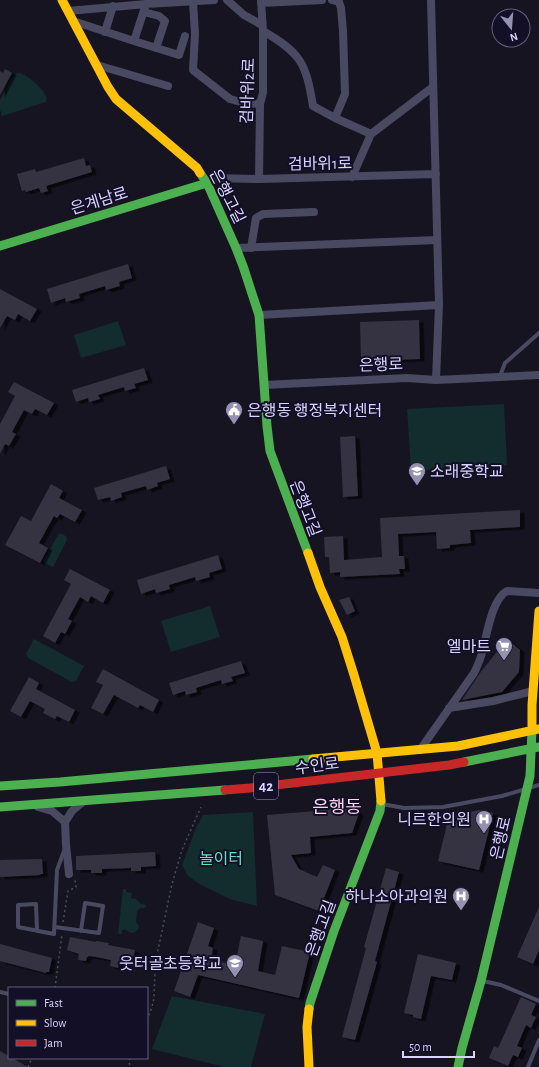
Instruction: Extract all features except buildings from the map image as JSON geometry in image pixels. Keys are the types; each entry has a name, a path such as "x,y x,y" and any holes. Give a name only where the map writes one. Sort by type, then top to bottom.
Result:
{"street":[{"name":"은행고길","path":"62,0 108,87 116,98 134,116 197,168 207,182 236,248 246,272 259,315 270,451 320,587 342,637 377,753 381,804 377,820 334,931 307,1013 309,1067"},
{"path":"68,11 113,6 145,8 193,1 214,0"},
{"path":"227,0 244,15 279,40 297,56 310,84 313,106 335,118 371,134"},
{"name":"검바위2로","path":"260,179 260,104 262,92 261,2 322,0"},
{"path":"332,0 339,2 344,31 345,94 335,118"},
{"path":"431,0 439,305 436,380"},
{"path":"193,1 195,34 193,70 230,98 244,103 260,104"},
{"path":"105,32 113,6"},
{"path":"134,41 145,8"},
{"path":"145,8 165,21 156,48"},
{"path":"74,21 179,55 185,36"},
{"path":"97,65 168,86"},
{"path":"352,177 371,134 433,87"},
{"name":"검바위1로","path":"207,182 213,178 260,179 436,174"},
{"name":"은계남로","path":"0,246 207,182"},
{"path":"251,248 256,218 263,214 314,212"},
{"path":"236,248 437,240"},
{"path":"259,315 439,305"},
{"name":"은행로","path":"264,385 407,378 436,380 539,375"},
{"path":"420,750 474,673 479,662 489,620 502,594 506,591 539,593"},
{"name":"은행로","path":"458,1067 481,981 527,788 535,748 533,691 539,611"},
{"path":"449,708 493,701 533,691"},
{"name":"수인로","path":"0,786 420,750 458,746 535,730"},
{"name":"수인로","path":"0,807 250,788 449,765 535,748"},
{"path":"72,875 66,845 65,822 72,811 84,801"},
{"path":"32,804 52,811 65,822"}],"lane":[{"path":"500,376 505,363 539,333"},
{"path":"381,804 404,808 443,807 502,796 539,785"},
{"path":"37,931 36,904 18,905 18,927 37,931 54,934 57,870 66,845"},
{"path":"55,927 99,933 103,906 85,903 81,930"},
{"path":"481,981 501,985 539,1001"},
{"path":"528,1067 539,1040"}],"path":[{"path":"148,1017 154,998 155,969 158,950 172,884 182,850 201,808"},
{"path":"55,987 68,891 76,888 72,875"}],"green space":[{"path":"19,73 30,79 45,93 47,99 46,102 2,116 0,110 0,100 12,77"},
{"path":"118,321 126,345 81,358 74,335"},
{"path":"504,404 507,465 411,471 407,409"},
{"path":"59,533 66,536 67,540 53,567 43,562"},
{"path":"210,606 220,637 171,652 161,621"},
{"path":"34,639 84,666 76,681 72,682 28,658 26,654"},
{"name":"놀이터","path":"253,812 257,906 230,899 201,885 188,876 182,865 196,828 203,815"},
{"path":"123,889 126,889 126,892 132,893 131,898 136,899 141,904 146,905 145,908 141,908 137,911 136,922 139,926 138,929 131,933 124,929 122,934 118,934"},
{"path":"172,996 265,1014 251,1067 224,1067 152,1049"}],"traffic: fast":[{"path":"200,173 207,183 236,248 259,315 270,451 308,553"},
{"path":"0,246 207,183"},
{"path":"458,1067 481,981 530,776 532,730"},
{"path":"464,762 539,747"},
{"path":"0,786 313,759"},
{"path":"0,807 225,790"},
{"path":"309,1009 334,931 380,811 381,801"}],"traffic: slow":[{"path":"62,0 108,87 116,99 197,168 200,173"},
{"path":"308,553 320,587 342,637 377,753 381,801"},
{"path":"532,730 532,705 539,611"},
{"path":"313,759 458,746 539,729"},
{"path":"309,1009 307,1027 309,1067"}],"traffic: jam":[{"path":"225,790 449,765 464,762"}],"place":[{"name":"은행동 행정복지센터","path":"234,425"},
{"name":"소래중학교","path":"417,486"},
{"name":"엘마트","path":"504,661"},
{"name":"니르한의원","path":"484,834"},
{"name":"하나소아과의원","path":"461,911"},
{"name":"웃터골초등학교","path":"235,978"}],"district":[{"name":"은행동","path":"337,807"}]}
